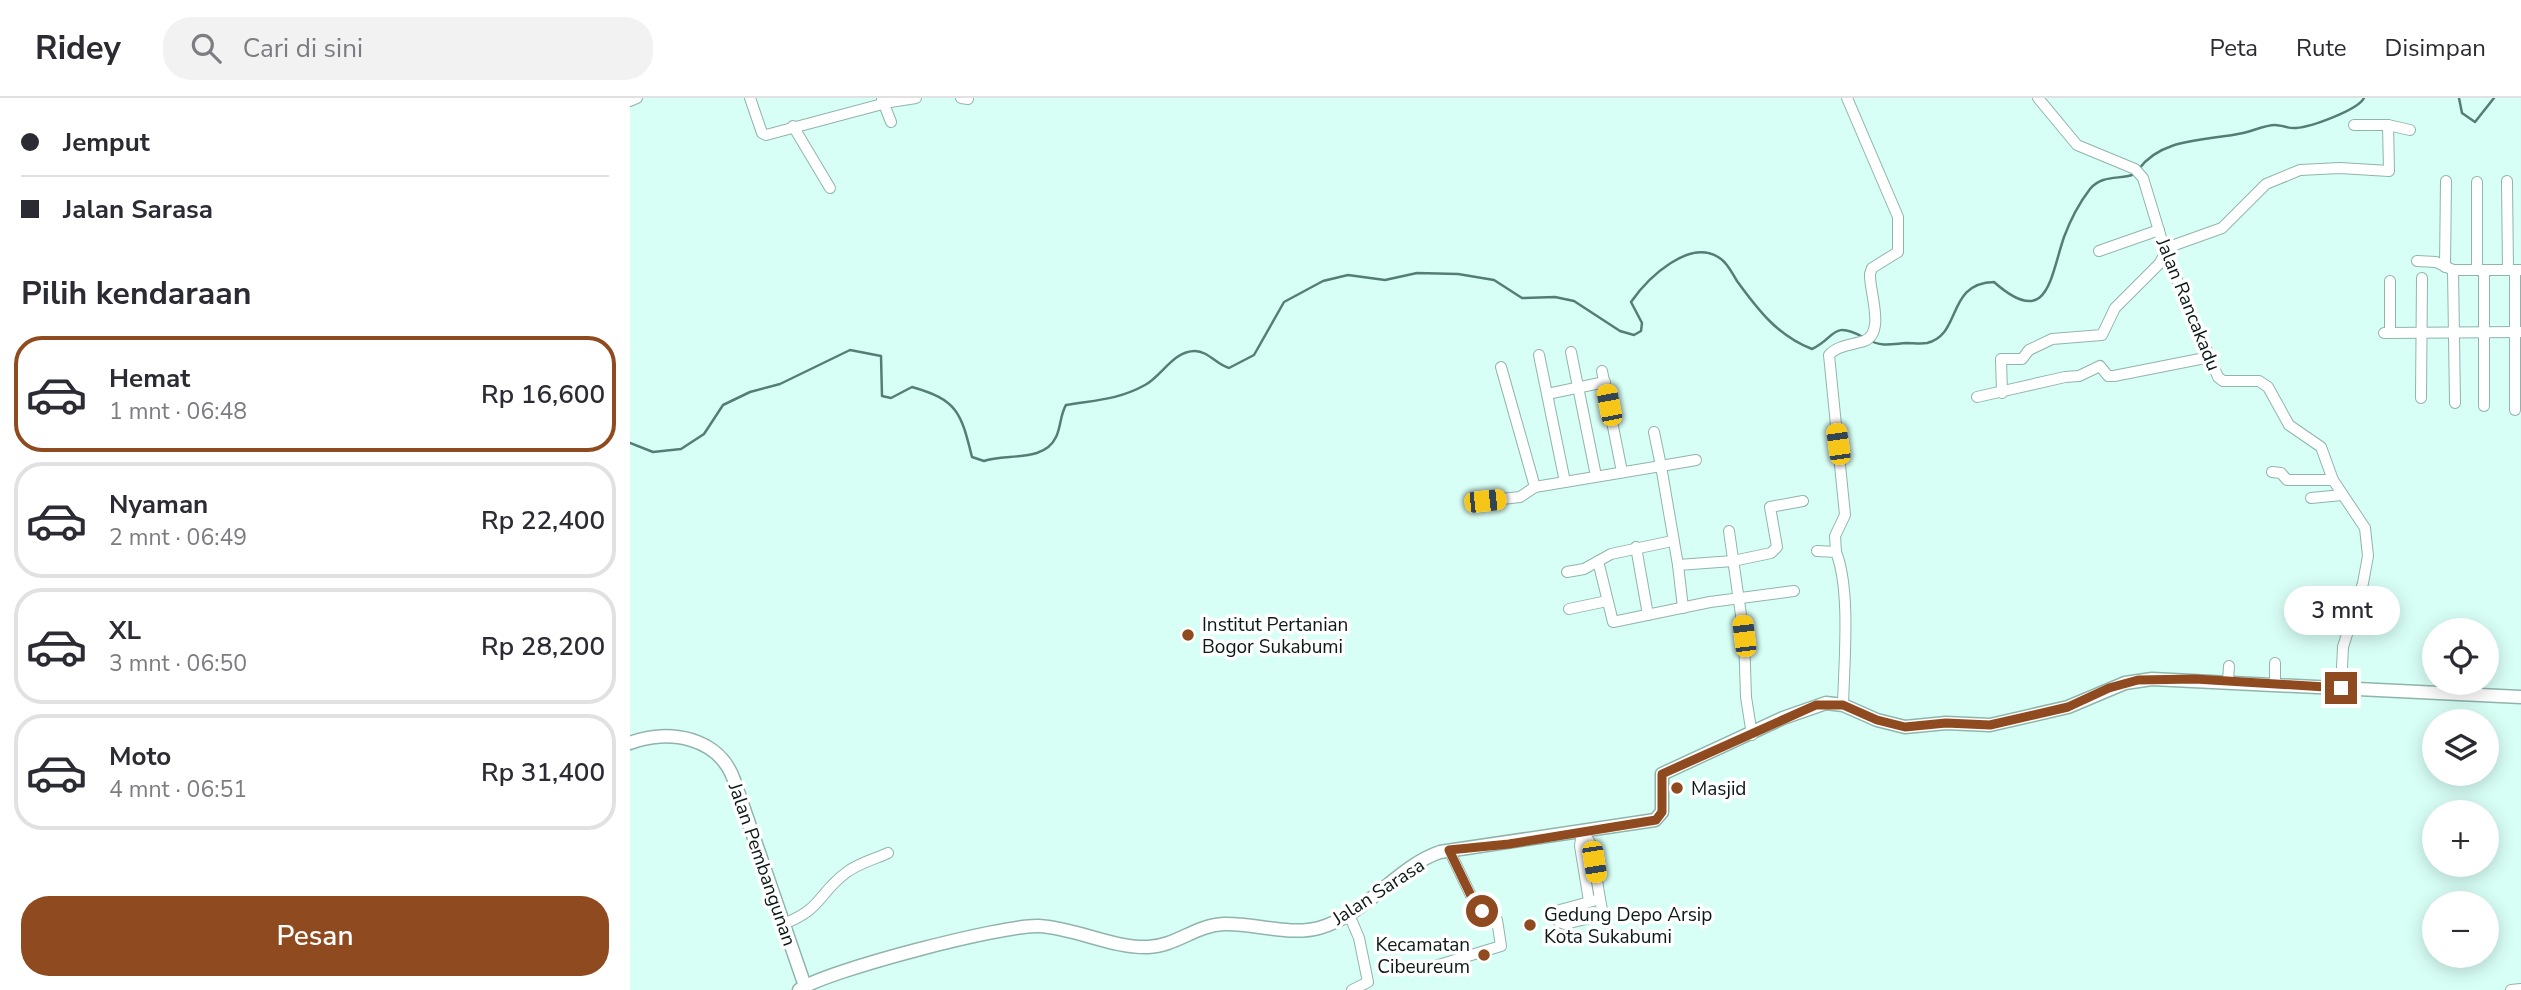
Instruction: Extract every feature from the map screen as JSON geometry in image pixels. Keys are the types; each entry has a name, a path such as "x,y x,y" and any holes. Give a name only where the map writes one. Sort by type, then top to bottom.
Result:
{"street":[{"path":"630,101 636,98"},
{"path":"750,98 762,133 883,101 916,98"},
{"path":"961,98 968,99"},
{"path":"1843,705 1845,628 1835,536 1845,515 1829,355 1842,347 1865,341 1873,333 1875,323 1870,274 1872,268 1898,252 1900,235 1898,217 1847,98"},
{"name":"Jalan Rancakadu","path":"2038,98 2077,145 2135,169 2143,178 2166,254 2220,380 2259,381 2268,387 2289,425 2321,447 2333,480 2362,521 2368,556 2363,583 2343,647 2341,688"},
{"path":"883,101 891,122"},
{"path":"2354,125 2388,125 2410,130"},
{"path":"2001,393 2001,359 2022,359 2029,350 2052,339 2102,335 2115,308 2173,244 2222,228 2266,184 2300,170 2340,168 2389,171 2388,125"},
{"path":"793,126 830,188"},
{"path":"2446,181 2455,402"},
{"path":"2507,181 2518,332 2515,410"},
{"path":"2477,182 2484,334 2484,406"},
{"path":"2099,251 2159,230"},
{"path":"2417,261 2432,261 2449,268 2515,270"},
{"path":"2421,398 2422,278"},
{"path":"2390,281 2387,333 2518,332"},
{"path":"1571,352 1596,476"},
{"path":"1539,355 1564,482"},
{"path":"1977,397 2079,376 2100,366 2108,376 2114,376 2210,357"},
{"path":"1501,367 1535,487"},
{"path":"1547,394 1577,389 1604,377 1622,472"},
{"path":"1654,432 1683,608"},
{"path":"1485,501 1520,497 1535,487 1696,460"},
{"path":"2272,472 2281,473 2287,480 2333,480"},
{"path":"2311,498 2342,495"},
{"path":"1678,565 1733,561 1774,551 1777,547 1770,507 1772,504 1803,501"},
{"path":"1729,531 1744,636 1746,697 1752,735"},
{"path":"1567,572 1584,569 1636,547 1672,541"},
{"path":"1636,547 1648,615"},
{"path":"1817,551 1836,552"},
{"path":"1598,561 1613,622 1794,591"},
{"path":"1569,609 1607,601"},
{"path":"2275,663 2275,683"},
{"path":"2228,681 2230,666"},
{"name":"Jalan Sarasa","path":"802,988 841,972 1016,927 1057,929 1147,947 1169,943 1205,927 1224,924 1318,928 1348,912 1421,861 1449,850 1509,844 1659,818 1662,808 1662,774 1816,705 1843,705 1877,720 1905,727 1946,723 1990,725 2068,707 2125,683 2152,679 2521,697"},
{"name":"Jalan Pembangunan","path":"630,743 652,736 679,737 710,748 724,759 731,772 783,924 802,988"},
{"path":"1582,831 1580,846 1594,900"},
{"path":"1432,967 1501,946 1497,920 1475,904 1449,850"},
{"path":"783,924 810,912 853,868 888,853"},
{"path":"1348,912 1359,938 1368,982 1352,990"},
{"path":"2511,990 2521,989"}],"waterway":[{"path":"2139,169 2160,151 2173,146 2271,125 2303,127 2344,113 2364,98"},
{"path":"2459,98 2462,113 2475,122 2494,98"},
{"path":"1869,340 1878,344 1927,343 1938,338 1961,300 1968,291 1979,285 1994,282 2012,296 2026,301 2036,300 2050,282 2066,231 2090,189 2100,181 2135,174"},
{"path":"630,443 653,452 681,449 704,434 723,405 750,392 780,384 850,350 881,356 882,396 891,398 912,387 948,403 960,419 972,457 984,461 1033,454 1043,451 1056,437 1066,405 1106,399 1135,390 1151,381 1174,359 1187,352 1204,353 1229,368 1254,355 1284,302 1323,281 1348,275 1385,280 1417,273 1458,274 1494,280 1522,298 1555,297 1574,301 1620,331 1634,335 1641,331 1642,323 1631,302 1647,282 1683,256 1709,253 1726,263 1761,312 1800,344 1812,349 1839,330 1863,337"}],"place":[{"name":"Institut Pertanian Bogor Sukabumi","path":"1188,635"},
{"name":"Masjid","path":"1677,788"},
{"name":"Gedung Depo Arsip Kota Sukabumi","path":"1530,925"},
{"name":"Kecamatan Cibeureum","path":"1484,955"}],"route":[{"path":"1482,911 1475,904 1449,850 1509,844 1656,820 1662,812 1662,774 1816,705 1843,705 1892,726 1913,727 1946,723 1990,725 2068,707 2109,688 2138,680 2195,679 2341,688"}]}
